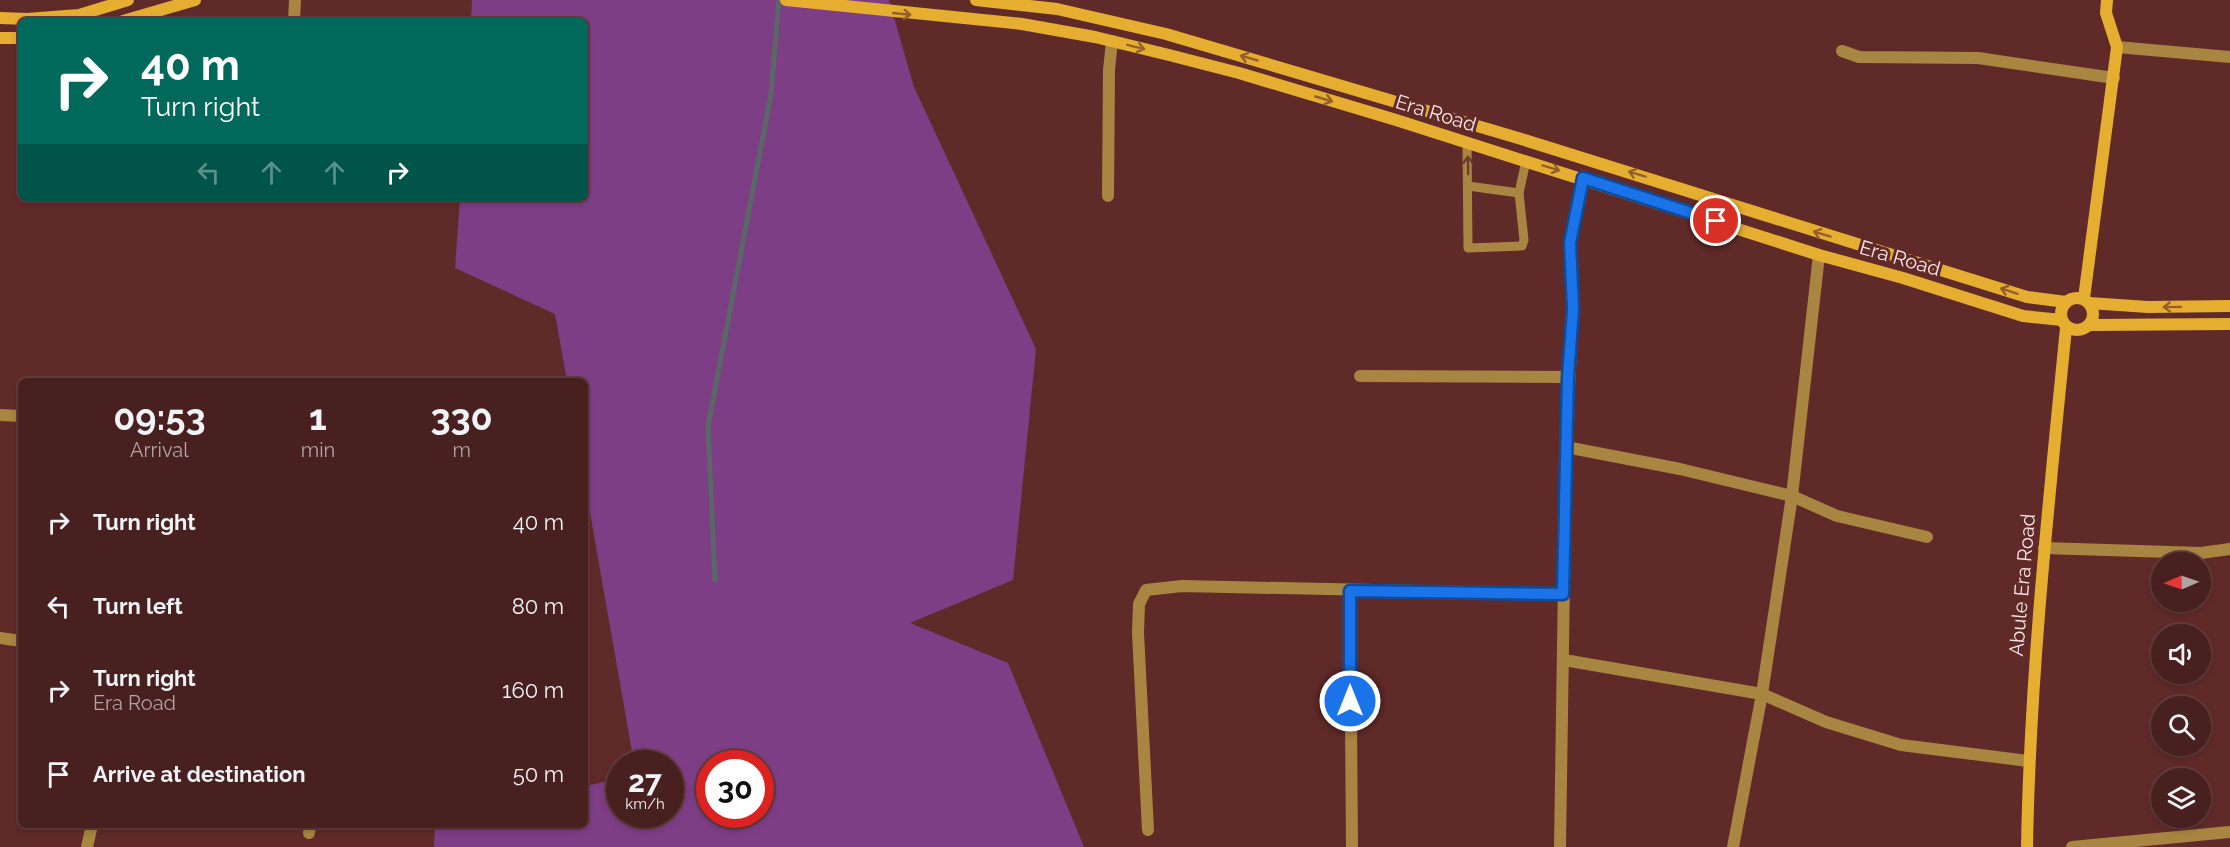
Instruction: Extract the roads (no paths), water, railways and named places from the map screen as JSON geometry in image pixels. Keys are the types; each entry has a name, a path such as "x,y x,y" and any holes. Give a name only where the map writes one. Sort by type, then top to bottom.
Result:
{"main road":[{"path":"40,18 79,15 128,0"},
{"path":"133,18 195,0"},
{"name":"Era Road","path":"786,0 1022,24 1112,41 1239,73 1583,178 1819,255 2024,316 2064,324"},
{"path":"976,0 1057,9 1166,34 1529,141 2027,297 2066,302"},
{"path":"2089,325 2093,318 2087,300 2117,47 2106,13 2107,0"},
{"path":"0,18 18,19"},
{"path":"0,38 18,38"},
{"path":"2230,306 2148,307 2074,298 2066,302 2061,310 2064,324 2075,330 2089,325 2230,324"},
{"name":"Abule Era Road","path":"2027,847 2028,761 2064,324"}],"street":[{"path":"294,18 295,0"},
{"path":"1108,196 1109,70 1112,41"},
{"path":"2117,47 2230,57"},
{"path":"1842,51 1859,57 1977,58 2114,78"},
{"path":"1560,847 1566,447 1573,309 1570,243 1583,178"},
{"path":"1732,847 1762,694 1792,496 1819,255"},
{"path":"1360,376 1568,377"},
{"path":"0,415 18,416"},
{"path":"1566,447 1680,468 1792,496 1837,516 1927,537"},
{"path":"2044,548 2201,552 2230,549"},
{"path":"1148,830 1138,633 1138,604 1146,590 1182,586 1563,594"},
{"path":"1350,591 1352,847"},
{"path":"0,638 18,640"},
{"path":"1564,660 1762,694 1826,722 1901,745 2028,761"},
{"path":"87,847 92,828"},
{"path":"2072,847 2230,832"}],"lane":[{"path":"1467,143 1466,243 1468,248 1522,246 1524,240 1519,193 1526,161"},
{"path":"1468,186 1519,193"}],"waterway":[{"path":"715,580 708,426 771,94 779,0"}]}
